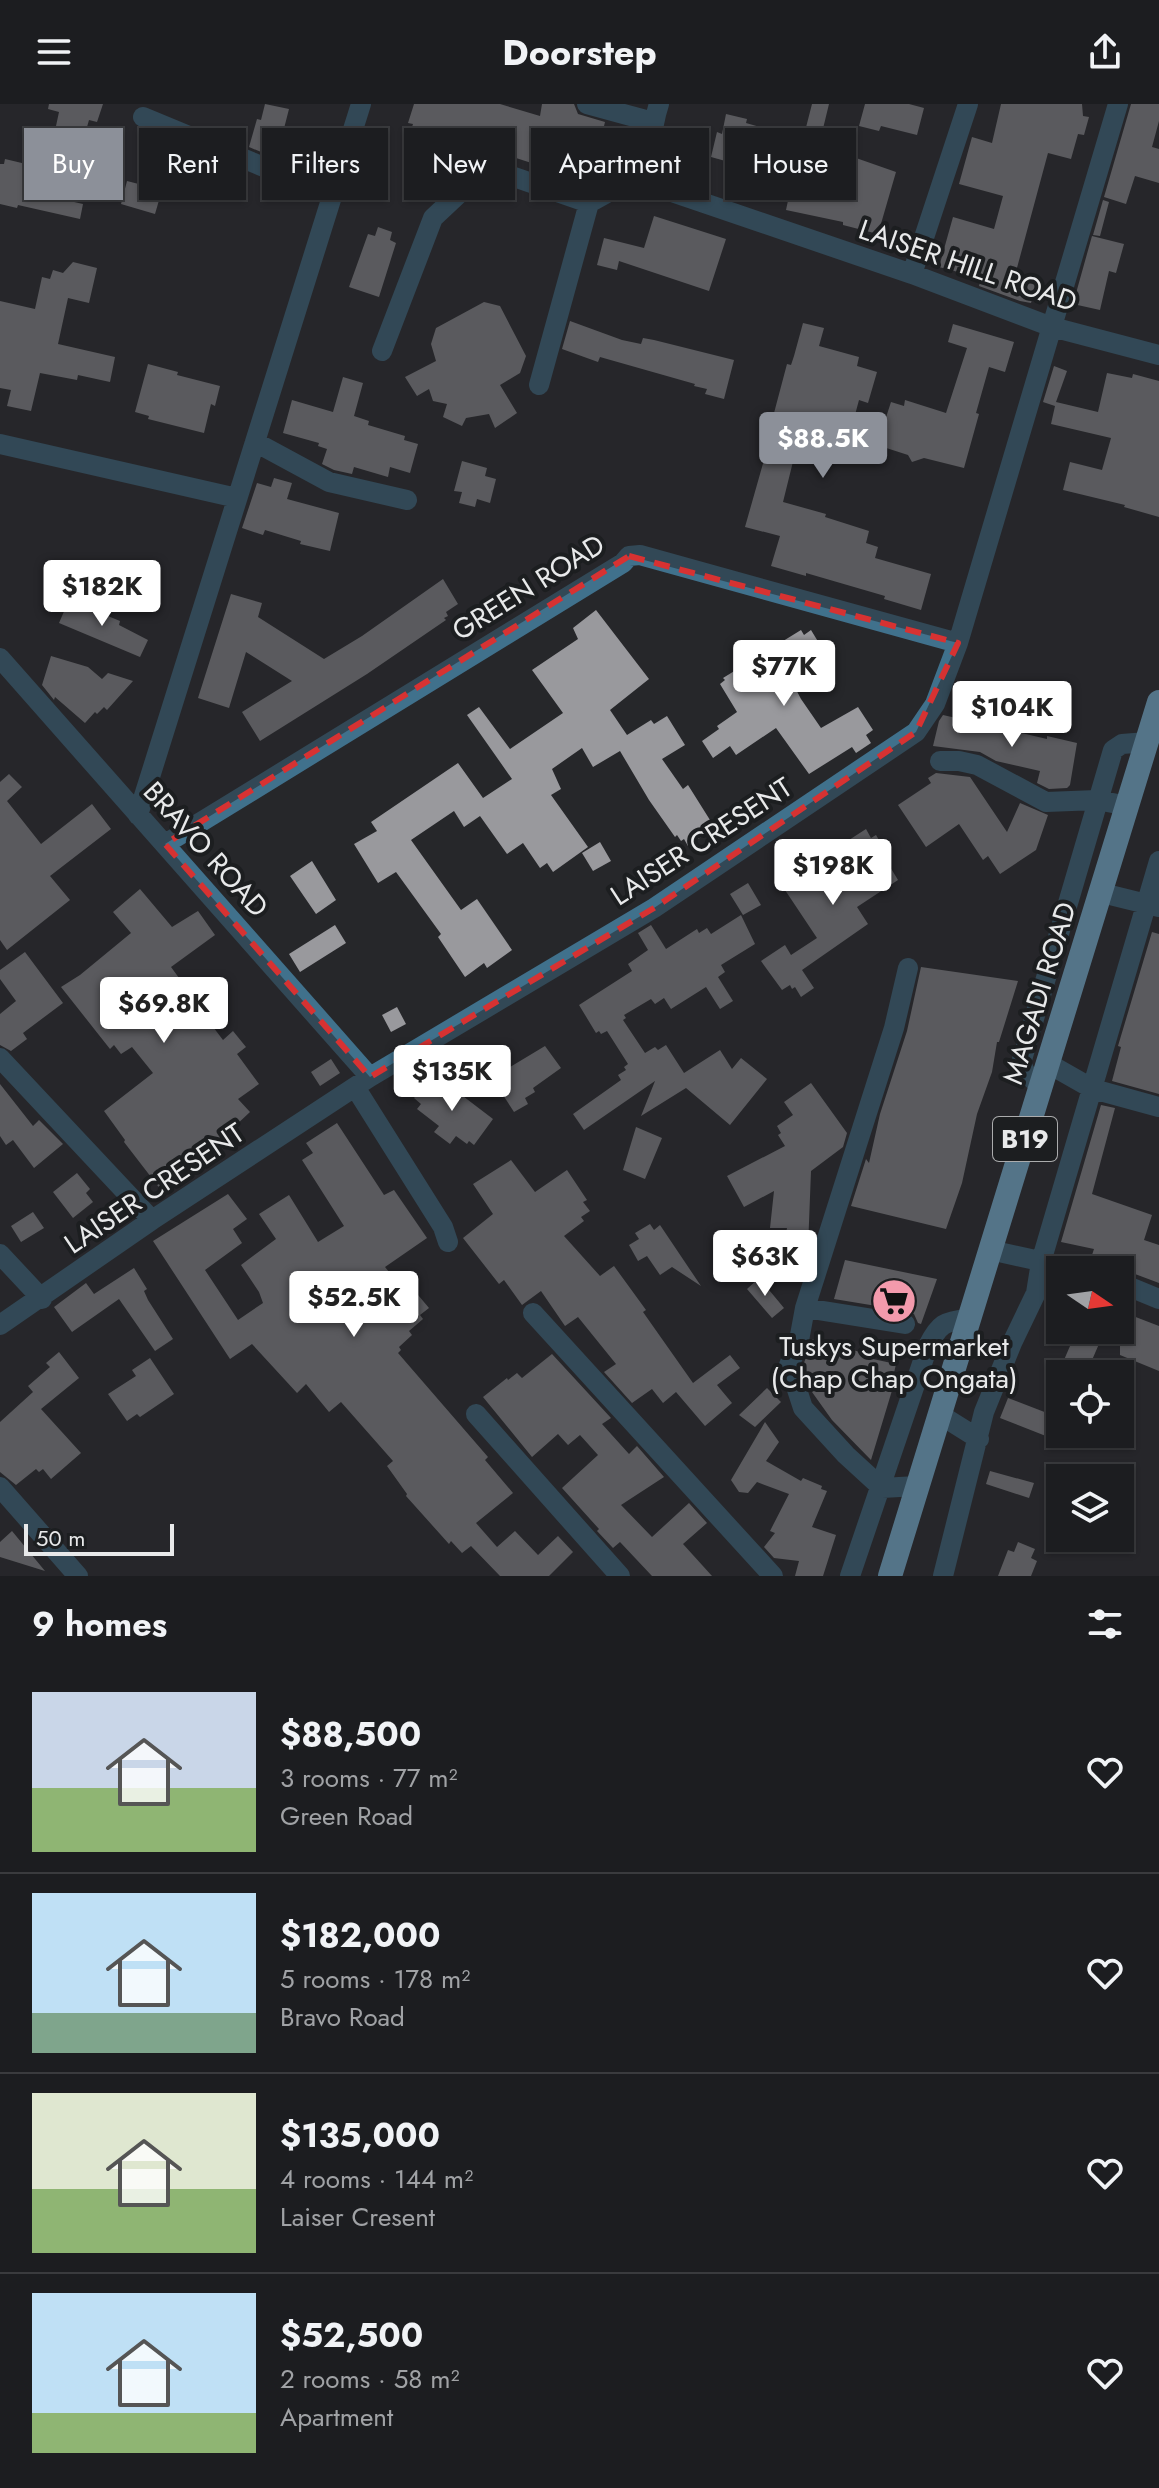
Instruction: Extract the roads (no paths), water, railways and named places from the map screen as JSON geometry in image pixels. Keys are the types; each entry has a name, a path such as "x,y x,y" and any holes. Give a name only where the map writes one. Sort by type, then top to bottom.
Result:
{"highway":[{"name":"MAGADI ROAD","path":"890,1576 1159,702"}],"street":[{"path":"354,128 361,104"},
{"path":"587,104 656,113"},
{"path":"912,274 968,104"},
{"name":"LAISER CRESENT","path":"0,1325 42,1299 152,1220 363,1082 654,908 916,732 935,704 958,643 1118,104"},
{"path":"143,117 262,166"},
{"path":"382,351 433,218 482,172 497,171 589,203"},
{"path":"138,815 331,200"},
{"path":"539,385 589,203 594,200"},
{"name":"LAISER HILL ROAD","path":"695,200 912,274 1052,327 1159,355"},
{"path":"255,442 329,482 407,500"},
{"path":"0,444 237,498"},
{"name":"GREEN ROAD","path":"165,844 623,563 629,556 640,555 958,643"},
{"name":"BRAVO ROAD","path":"0,658 165,844 363,1082 443,1227 448,1242"},
{"path":"1042,1088 1025,1072 1021,1063 1097,800 1113,750 1122,744 1147,742"},
{"path":"940,761 977,765 1046,802 1097,800 1128,806"},
{"path":"1091,826 1120,833"},
{"path":"943,1576 984,1412 1036,1293 1041,1262 1093,1089 1153,905 1159,861"},
{"path":"1102,893 1153,905"},
{"path":"908,968 894,1028 805,1308 798,1346 789,1365 803,1408 846,1455 882,1488 917,1486"},
{"path":"0,1058 152,1220"},
{"path":"1049,1064 1093,1089 1159,1107"},
{"path":"990,1250 1046,1263"},
{"path":"0,1254 42,1299"},
{"path":"1134,1289 1159,1299"},
{"path":"805,1308 905,1324"},
{"path":"533,1313 773,1576"},
{"path":"850,1576 928,1346 938,1327 953,1320 969,1319"},
{"path":"476,1414 620,1576"},
{"path":"939,1414 979,1439"},
{"path":"0,1487 78,1576"}],"place":[{"name":"Tuskys Supermarket (Chap Chap Ongata)","path":"894,1301"}]}
